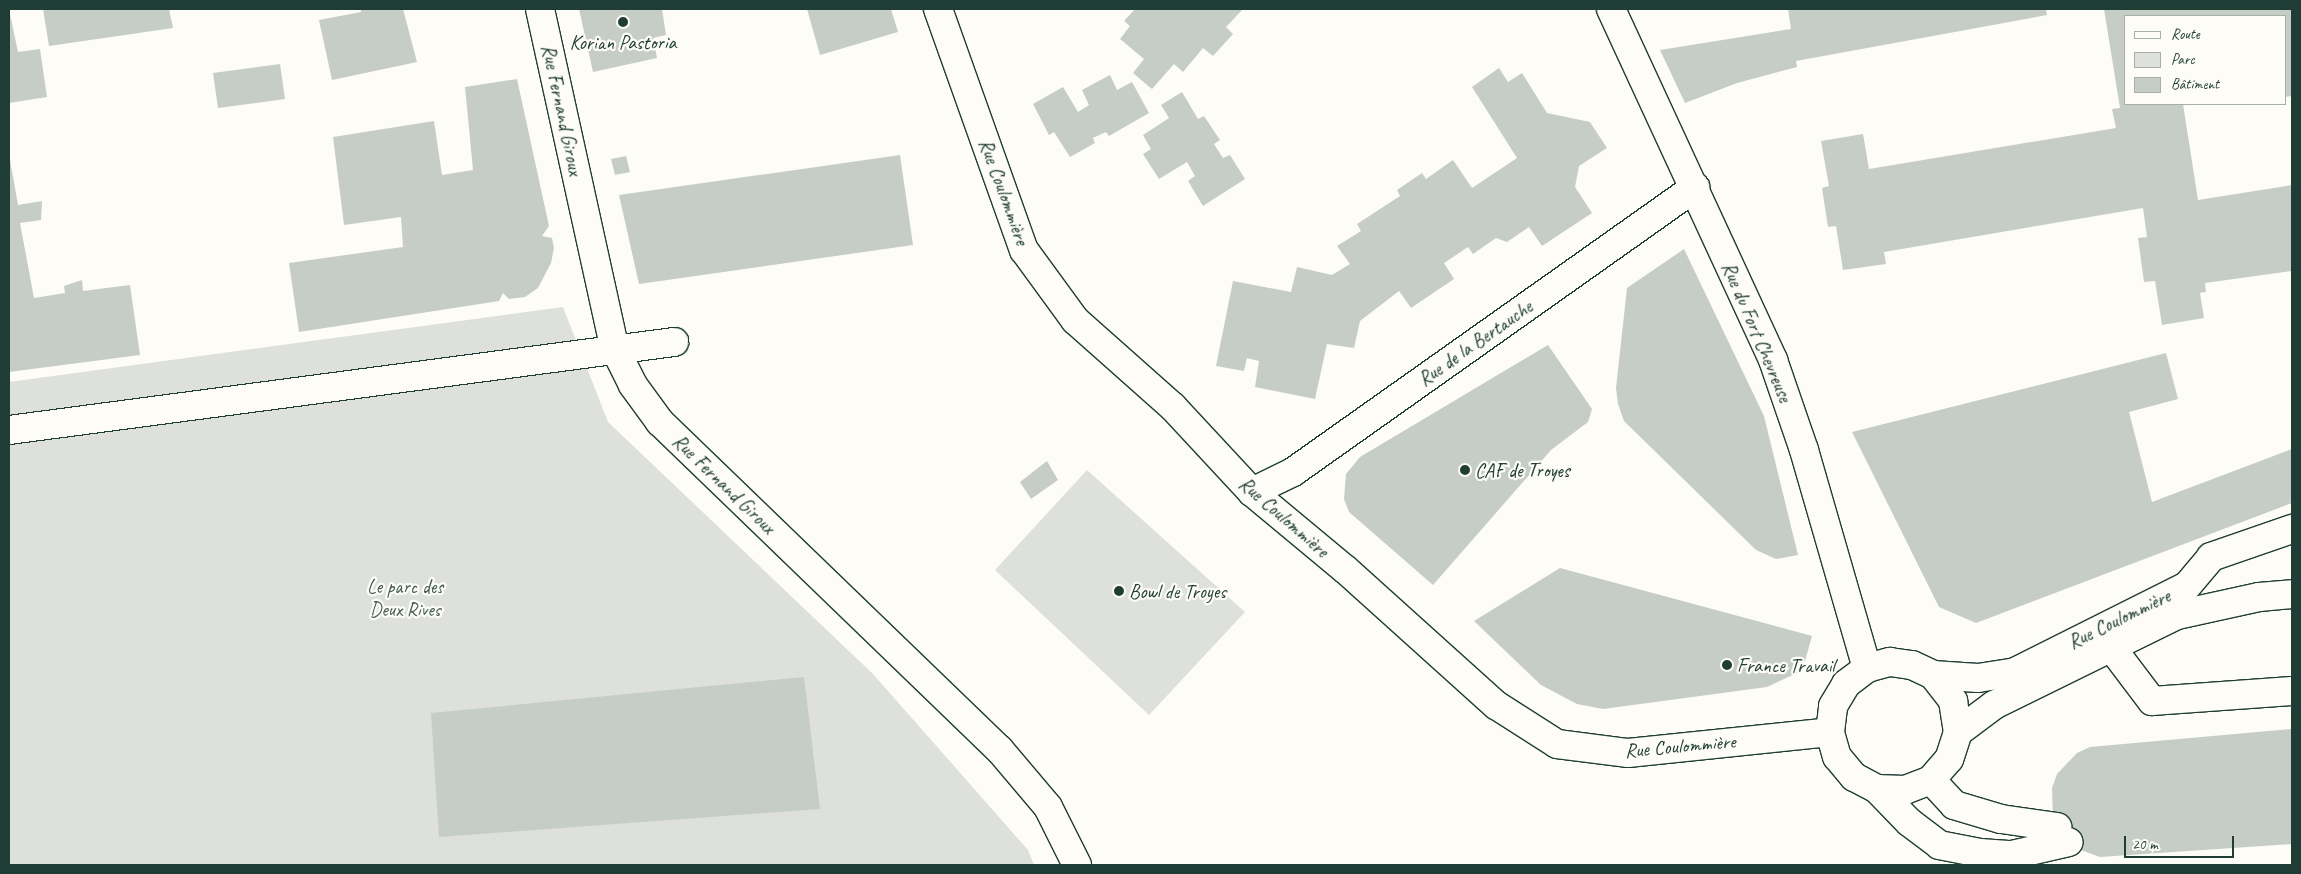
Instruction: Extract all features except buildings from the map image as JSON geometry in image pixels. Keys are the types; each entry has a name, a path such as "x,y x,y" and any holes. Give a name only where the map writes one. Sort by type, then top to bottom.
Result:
{"street":[{"name":"Rue Fernand Giroux","path":"540,9 615,349 632,385 660,422 999,749 1048,807 1077,865"},
{"name":"Rue Coulommière","path":"938,9 1024,250 1075,320 1173,407 1252,492 1346,570 1496,705 1557,744 1628,753 1830,732"},
{"name":"Rue du Fort Chevreuse","path":"1611,9 1696,188 1773,360 1804,450 1867,668"},
{"name":"Rue de la Bertauche","path":"1252,492 1292,472 1696,188"},
{"path":"9,430 674,342"},
{"name":"Rue Coulommière","path":"1933,675 1978,678 2014,672 2112,640 2187,586 2211,557 2292,529"},
{"path":"1958,732 1994,705 2112,640 2177,615 2259,597 2292,594"},
{"path":"2112,640 2152,701 2292,690"},
{"path":"1877,789 1905,790 1930,780 1950,759 1958,732 1953,701 1933,675 1912,665 1890,662 1867,668 1846,684 1833,706 1830,732 1837,757 1854,777 1877,789 1909,822 1939,845 2012,855 2063,835 1954,805 1930,780"}],"green space":[{"name":"Le parc des Deux Rives","path":"563,307 608,422 873,674 1028,850 1034,865 9,865 9,382"},
{"name":"Bowl de Troyes","path":"1087,470 1245,612 1149,715 995,570"}],"place":[{"name":"Korian Pastoria","path":"623,22"},
{"name":"CAF de Troyes","path":"1465,470"},
{"name":"Bowl de Troyes","path":"1119,591"},
{"name":"France Travail","path":"1727,665"}]}
